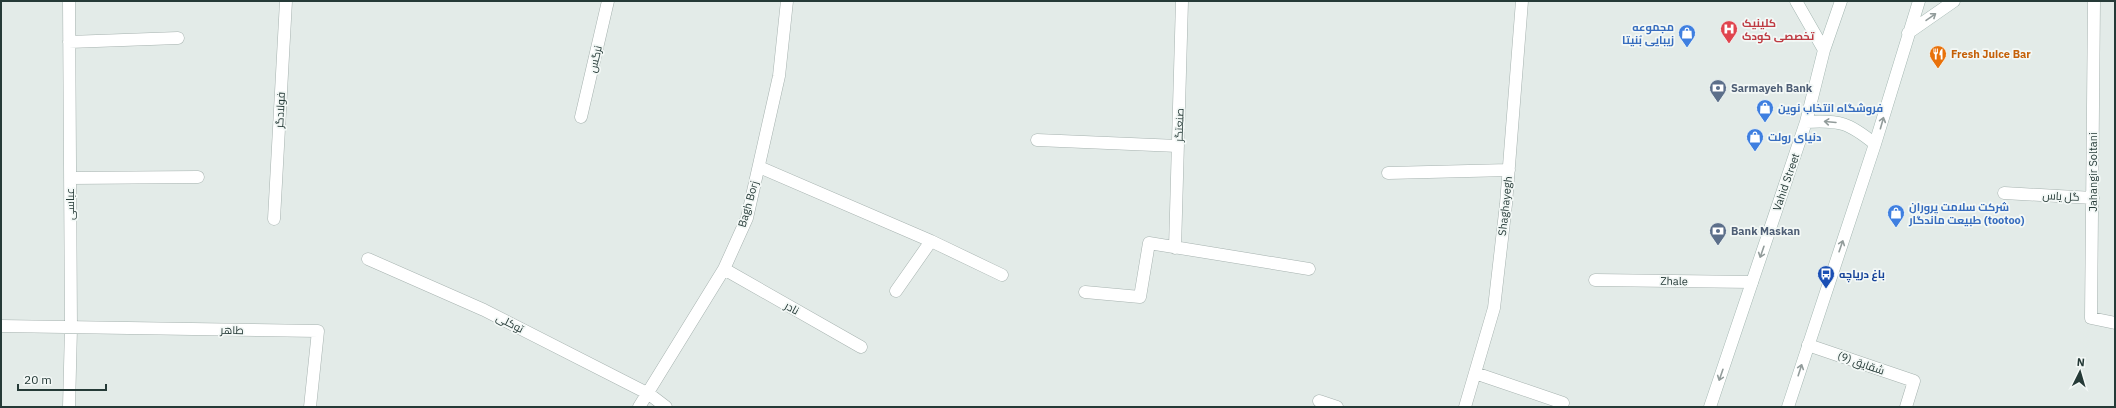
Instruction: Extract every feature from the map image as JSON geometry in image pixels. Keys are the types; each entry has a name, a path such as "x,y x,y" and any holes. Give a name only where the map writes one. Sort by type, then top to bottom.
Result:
{"street":[{"name":"عباسی","path":"68,1 71,328 69,407"},
{"name":"فولادگر","path":"274,219 286,1"},
{"name":"نرگس","path":"581,117 608,1"},
{"name":"Bagh Borj","path":"639,407 724,269 747,218 780,76 787,1"},
{"name":"صنعتگر","path":"1175,248 1182,1"},
{"name":"Shaghayegh","path":"1465,407 1494,308 1509,170 1522,1"},
{"path":"1796,1 1824,50"},
{"name":"Vahid Street","path":"1710,407 1806,122 1824,50 1841,1"},
{"path":"1788,407 1876,144 1908,33 1919,1"},
{"path":"1908,33 1954,1"},
{"name":"Jahangir Soltani","path":"2094,1 2091,318 2115,323"},
{"path":"69,42 178,38"},
{"path":"1806,122 1832,120 1856,128 1876,144"},
{"path":"1037,140 1178,146"},
{"path":"759,167 931,241 1002,275"},
{"path":"1388,173 1509,170"},
{"path":"70,178 198,177"},
{"name":"گل یاس","path":"2004,193 2093,198"},
{"path":"896,291 931,241"},
{"path":"1085,292 1140,297 1148,243 1310,269"},
{"name":"توکلی","path":"368,259 484,310 648,394 666,407"},
{"name":"نادر","path":"724,269 861,347"},
{"name":"Zhale","path":"1595,280 1752,282"},
{"path":"1,326 71,328"},
{"name":"طاهر","path":"71,328 318,331 310,407"},
{"name":"شقایق (9)","path":"1808,345 1914,381 1906,407"},
{"path":"1475,373 1563,403"},
{"path":"1319,401 1337,407"}],"place":[{"name":"کلینیک تخصصی کودک","path":"1729,44"},
{"name":"مجموعه زیبایی بُنیتا","path":"1687,48"},
{"name":"Fresh Juice Bar","path":"1938,69"},
{"name":"Sarmayeh Bank","path":"1718,103"},
{"name":"فروشگاه انتخاب نوین","path":"1765,123"},
{"name":"دنیای رولت","path":"1755,152"},
{"name":"شرکت سلامت پروران طبیعت ماندگار (tootoo)","path":"1896,228"},
{"name":"Bank Maskan","path":"1718,246"},
{"name":"باغ دریاچه","path":"1826,289"}]}
